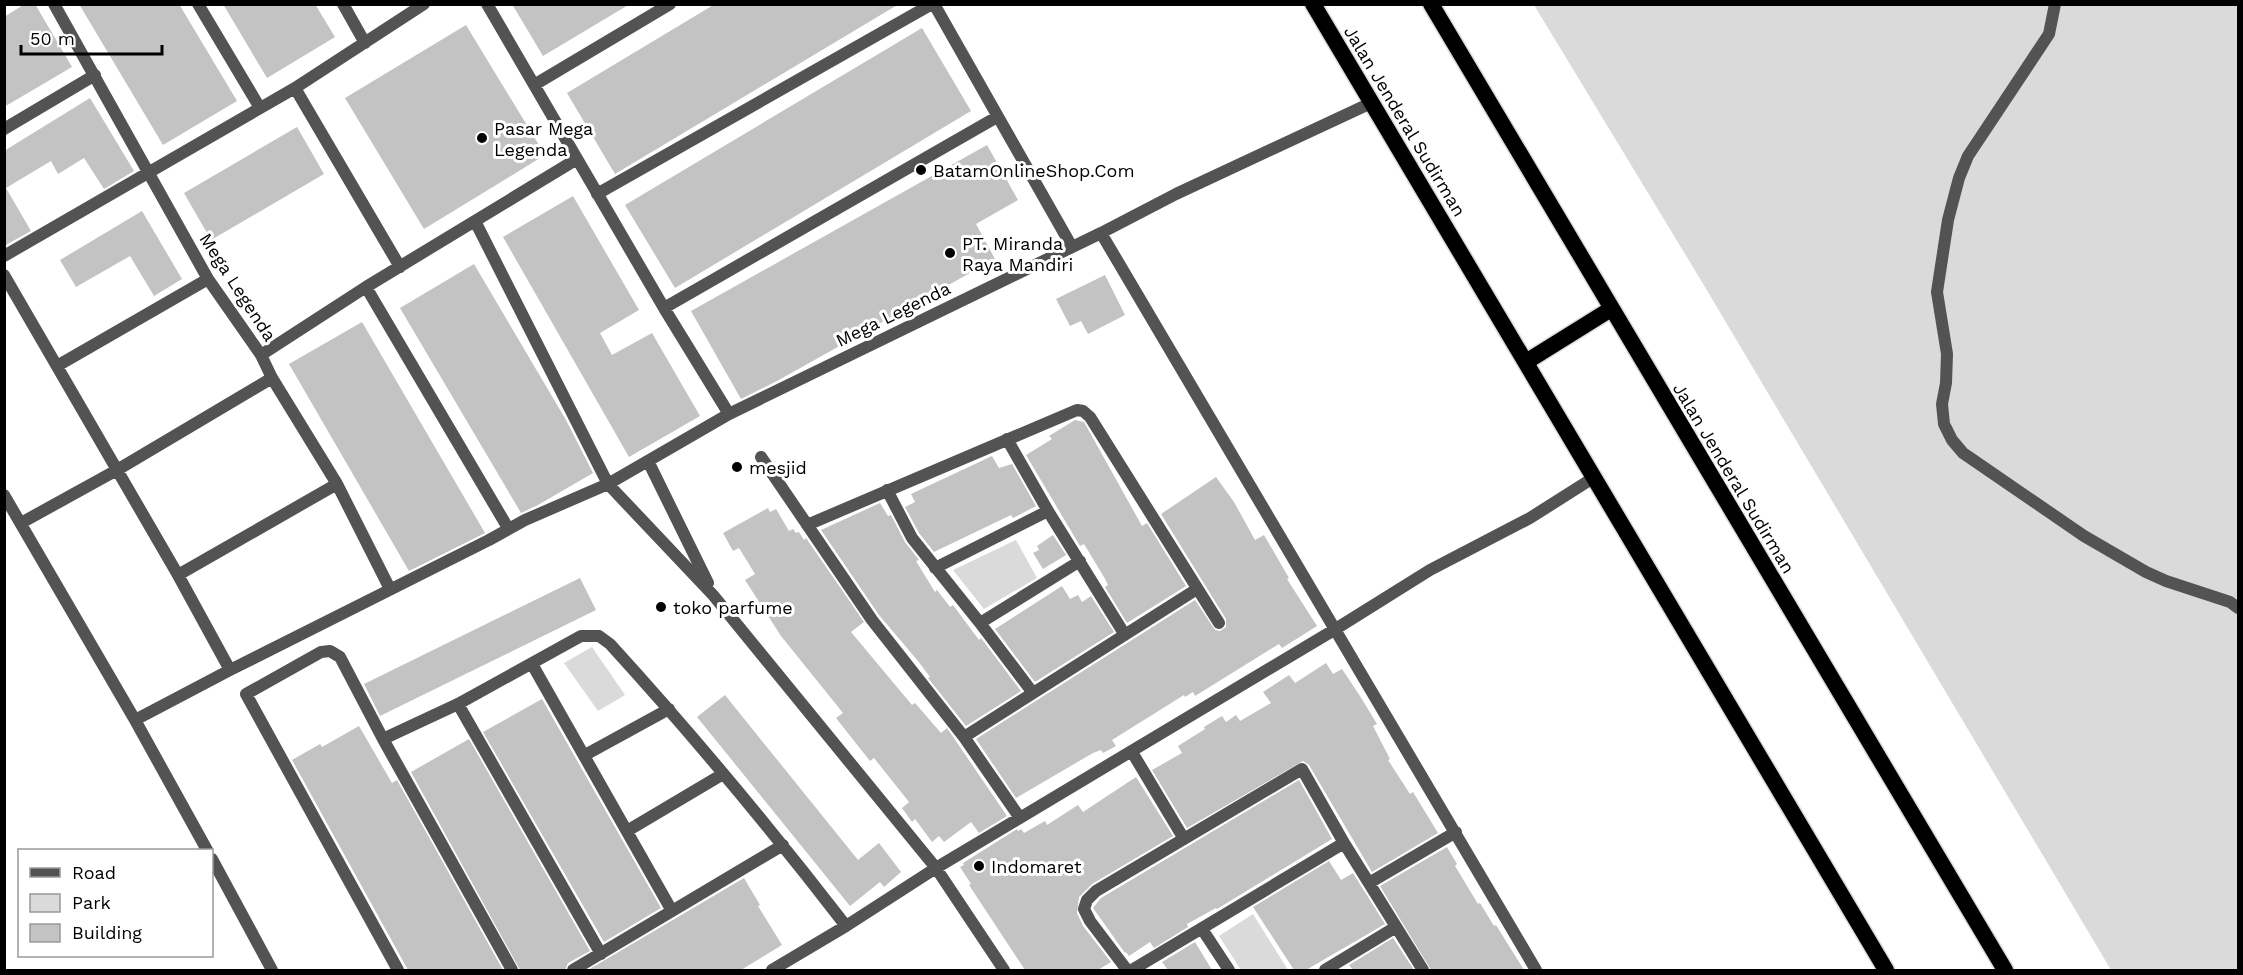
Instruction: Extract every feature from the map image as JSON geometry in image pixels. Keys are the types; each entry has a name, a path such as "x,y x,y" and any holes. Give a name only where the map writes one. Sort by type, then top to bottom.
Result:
{"highway":[{"name":"Jalan Jenderal Sudirman","path":"1313,4 1886,970"},
{"name":"Jalan Jenderal Sudirman","path":"1431,4 2005,970"},
{"path":"1526,362 1611,309"}],"street":[{"name":"Mega Legenda","path":"54,4 208,279 261,355 272,378 337,484 390,589"},
{"path":"198,4 260,108"},
{"path":"343,4 365,43"},
{"path":"4,256 295,88 424,4"},
{"path":"487,4 664,308 729,414"},
{"path":"534,85 670,4"},
{"path":"597,194 933,4 1072,247"},
{"path":"2055,4 2049,34 1968,156 1959,178 1948,220 1938,292 1947,354 1946,383 1942,404 1944,424 1952,440 1963,453 2084,536 2166,582 2230,602 2238,608"},
{"path":"4,129 94,75"},
{"path":"295,88 400,267"},
{"name":"Mega Legenda","path":"135,720 508,528 608,484 729,414 1101,233 1176,194 1371,103"},
{"path":"664,308 997,117"},
{"path":"261,355 366,287 577,159"},
{"path":"475,221 608,484 713,595 936,868 1004,970"},
{"path":"1101,233 1536,970"},
{"path":"4,275 178,575 230,670"},
{"path":"57,366 208,279"},
{"path":"366,287 508,528"},
{"path":"21,523 117,470 272,378"},
{"path":"807,525 1077,410 1083,411 1090,417 1219,623"},
{"path":"1007,439 1048,511 1125,635"},
{"path":"761,457 872,620 964,738 1020,818"},
{"path":"648,462 713,595"},
{"path":"772,970 936,868 1132,752 1430,570 1530,518 1593,478"},
{"path":"178,575 337,484"},
{"path":"887,490 912,538 1033,693"},
{"path":"4,495 135,720 206,849"},
{"path":"935,568 1048,511"},
{"path":"980,623 1080,561"},
{"path":"964,738 1197,589"},
{"path":"383,739 458,704 581,636 599,636 610,644 669,709 783,844 846,926"},
{"path":"398,970 246,694 321,652 330,651 340,657 383,739 512,970"},
{"path":"532,664 672,911"},
{"path":"458,704 601,954"},
{"path":"585,755 669,709"},
{"path":"1132,752 1184,839"},
{"path":"1127,970 1090,921 1084,909 1087,900 1096,891 1302,770 1344,843 1423,970"},
{"path":"627,831 723,774"},
{"path":"1369,883 1456,832"},
{"path":"1132,970 1344,843"},
{"path":"573,970 783,844"},
{"path":"213,861 272,970"},
{"path":"1325,970 1396,927"},
{"path":"1202,929 1229,970"}],"green space":[{"path":"1534,5 2238,5 2238,970 2111,970 1699,277"},
{"path":"1016,540 1037,578 984,609 953,570"},
{"path":"592,647 625,695 598,711 564,663"},
{"path":"1253,914 1288,970 1241,970 1219,936"}],"building":[{"path":"25,4 35,4 72,67 4,107 4,17"},
{"path":"79,4 179,4 237,101 163,145"},
{"path":"223,4 315,4 335,37 267,78"},
{"path":"512,4 630,4 543,56"},
{"path":"715,4 899,4 615,174 567,93"},
{"path":"466,25 545,155 424,229 345,98"},
{"path":"922,28 971,111 675,288 625,205"},
{"path":"90,98 134,171 104,189 84,158 58,174 51,161 6,188 31,231 4,246 4,151"},
{"path":"297,127 324,174 211,240 184,193"},
{"path":"987,145 1018,200 976,224 995,259 741,399 691,311"},
{"path":"573,196 639,310 600,333 612,355 652,333 700,416 629,457 503,237"},
{"path":"142,211 182,279 154,296 130,256 76,287 60,260"},
{"path":"474,264 566,420 593,473 521,513 400,308"},
{"path":"1105,275 1125,315 1088,334 1081,321 1070,326 1056,299"},
{"path":"362,322 485,533 409,571 289,364"},
{"path":"1075,420 1084,422 1142,526 1147,523 1186,586 1127,623 1105,587 1108,585 1104,577 1084,544 1080,546 1026,455 1052,439 1049,436"},
{"path":"992,456 999,468 1012,464 1036,506 1013,518 1011,515 934,552 919,533 905,507 915,502 911,494"},
{"path":"1216,477 1234,502 1255,540 1264,535 1289,578 1287,579 1317,626 1282,648 1279,644 1195,696 1193,692 1185,697 1184,695 1112,740 1116,746 1103,753 1101,750 1093,753 1016,798 976,739 1195,600 1215,630 1220,631 1226,627 1226,619 1161,514"},
{"path":"880,503 888,516 891,515 905,542 919,560 916,561 935,592 937,590 950,607 953,605 1021,691 966,726 928,678 930,677 918,661 879,615 821,530"},
{"path":"768,508 770,512 776,509 789,531 793,529 796,533 799,532 804,540 806,538 864,622 851,632 912,705 915,703 941,733 947,728 1007,816 979,833 971,822 944,842 939,836 932,842 915,819 912,822 902,808 909,802 874,758 870,761 836,718 843,713 781,636 745,580 755,574 739,548 733,551 723,533"},
{"path":"1053,535 1066,555 1043,569 1033,553 1039,550 1037,546"},
{"path":"580,578 596,610 380,716 364,684"},
{"path":"1062,586 1070,599 1078,595 1082,602 1091,596 1114,632 1035,682 995,629"},
{"path":"1326,663 1333,674 1342,669 1360,696 1377,724 1373,726 1390,759 1388,760 1410,794 1413,792 1438,833 1372,872 1309,765 1303,761 1187,828 1152,770 1182,753 1178,746 1205,729 1204,727 1222,716 1226,722 1236,715 1240,721 1271,703 1263,692 1289,675 1295,683"},
{"path":"725,695 858,860 879,843 901,872 884,887 880,882 850,906 697,717"},
{"path":"542,699 661,908 604,942 483,732"},
{"path":"359,726 392,783 397,780 503,970 408,970 292,760 320,744 322,747"},
{"path":"469,739 590,951 568,963 565,970 520,970 411,772"},
{"path":"1136,777 1173,836 1092,884 1079,897 1077,913 1083,926 1111,962 1098,970 1025,970 969,885 971,884 960,867 1017,829 1018,831 1021,829 1024,833 1045,821 1047,825 1078,805 1083,812"},
{"path":"1299,780 1332,839 1217,909 1187,924 1188,927 1154,948 1150,942 1129,956 1125,953 1093,908 1101,898"},
{"path":"1447,847 1457,864 1455,866 1478,904 1480,903 1494,926 1496,925 1524,970 1431,970 1380,886"},
{"path":"1329,861 1341,880 1353,873 1385,924 1306,970 1294,970 1253,907"},
{"path":"744,878 782,945 741,970 588,970"},
{"path":"1393,938 1414,970 1353,970 1349,965"},
{"path":"1195,942 1212,970 1168,970 1162,962"}],"place":[{"name":"Pasar Mega Legenda","path":"482,138"},
{"name":"BatamOnlineShop.Com","path":"921,170"},
{"name":"PT. Miranda Raya Mandiri","path":"950,253"},
{"name":"mesjid","path":"737,467"},
{"name":"toko parfume","path":"661,607"},
{"name":"Indomaret","path":"979,866"}]}
